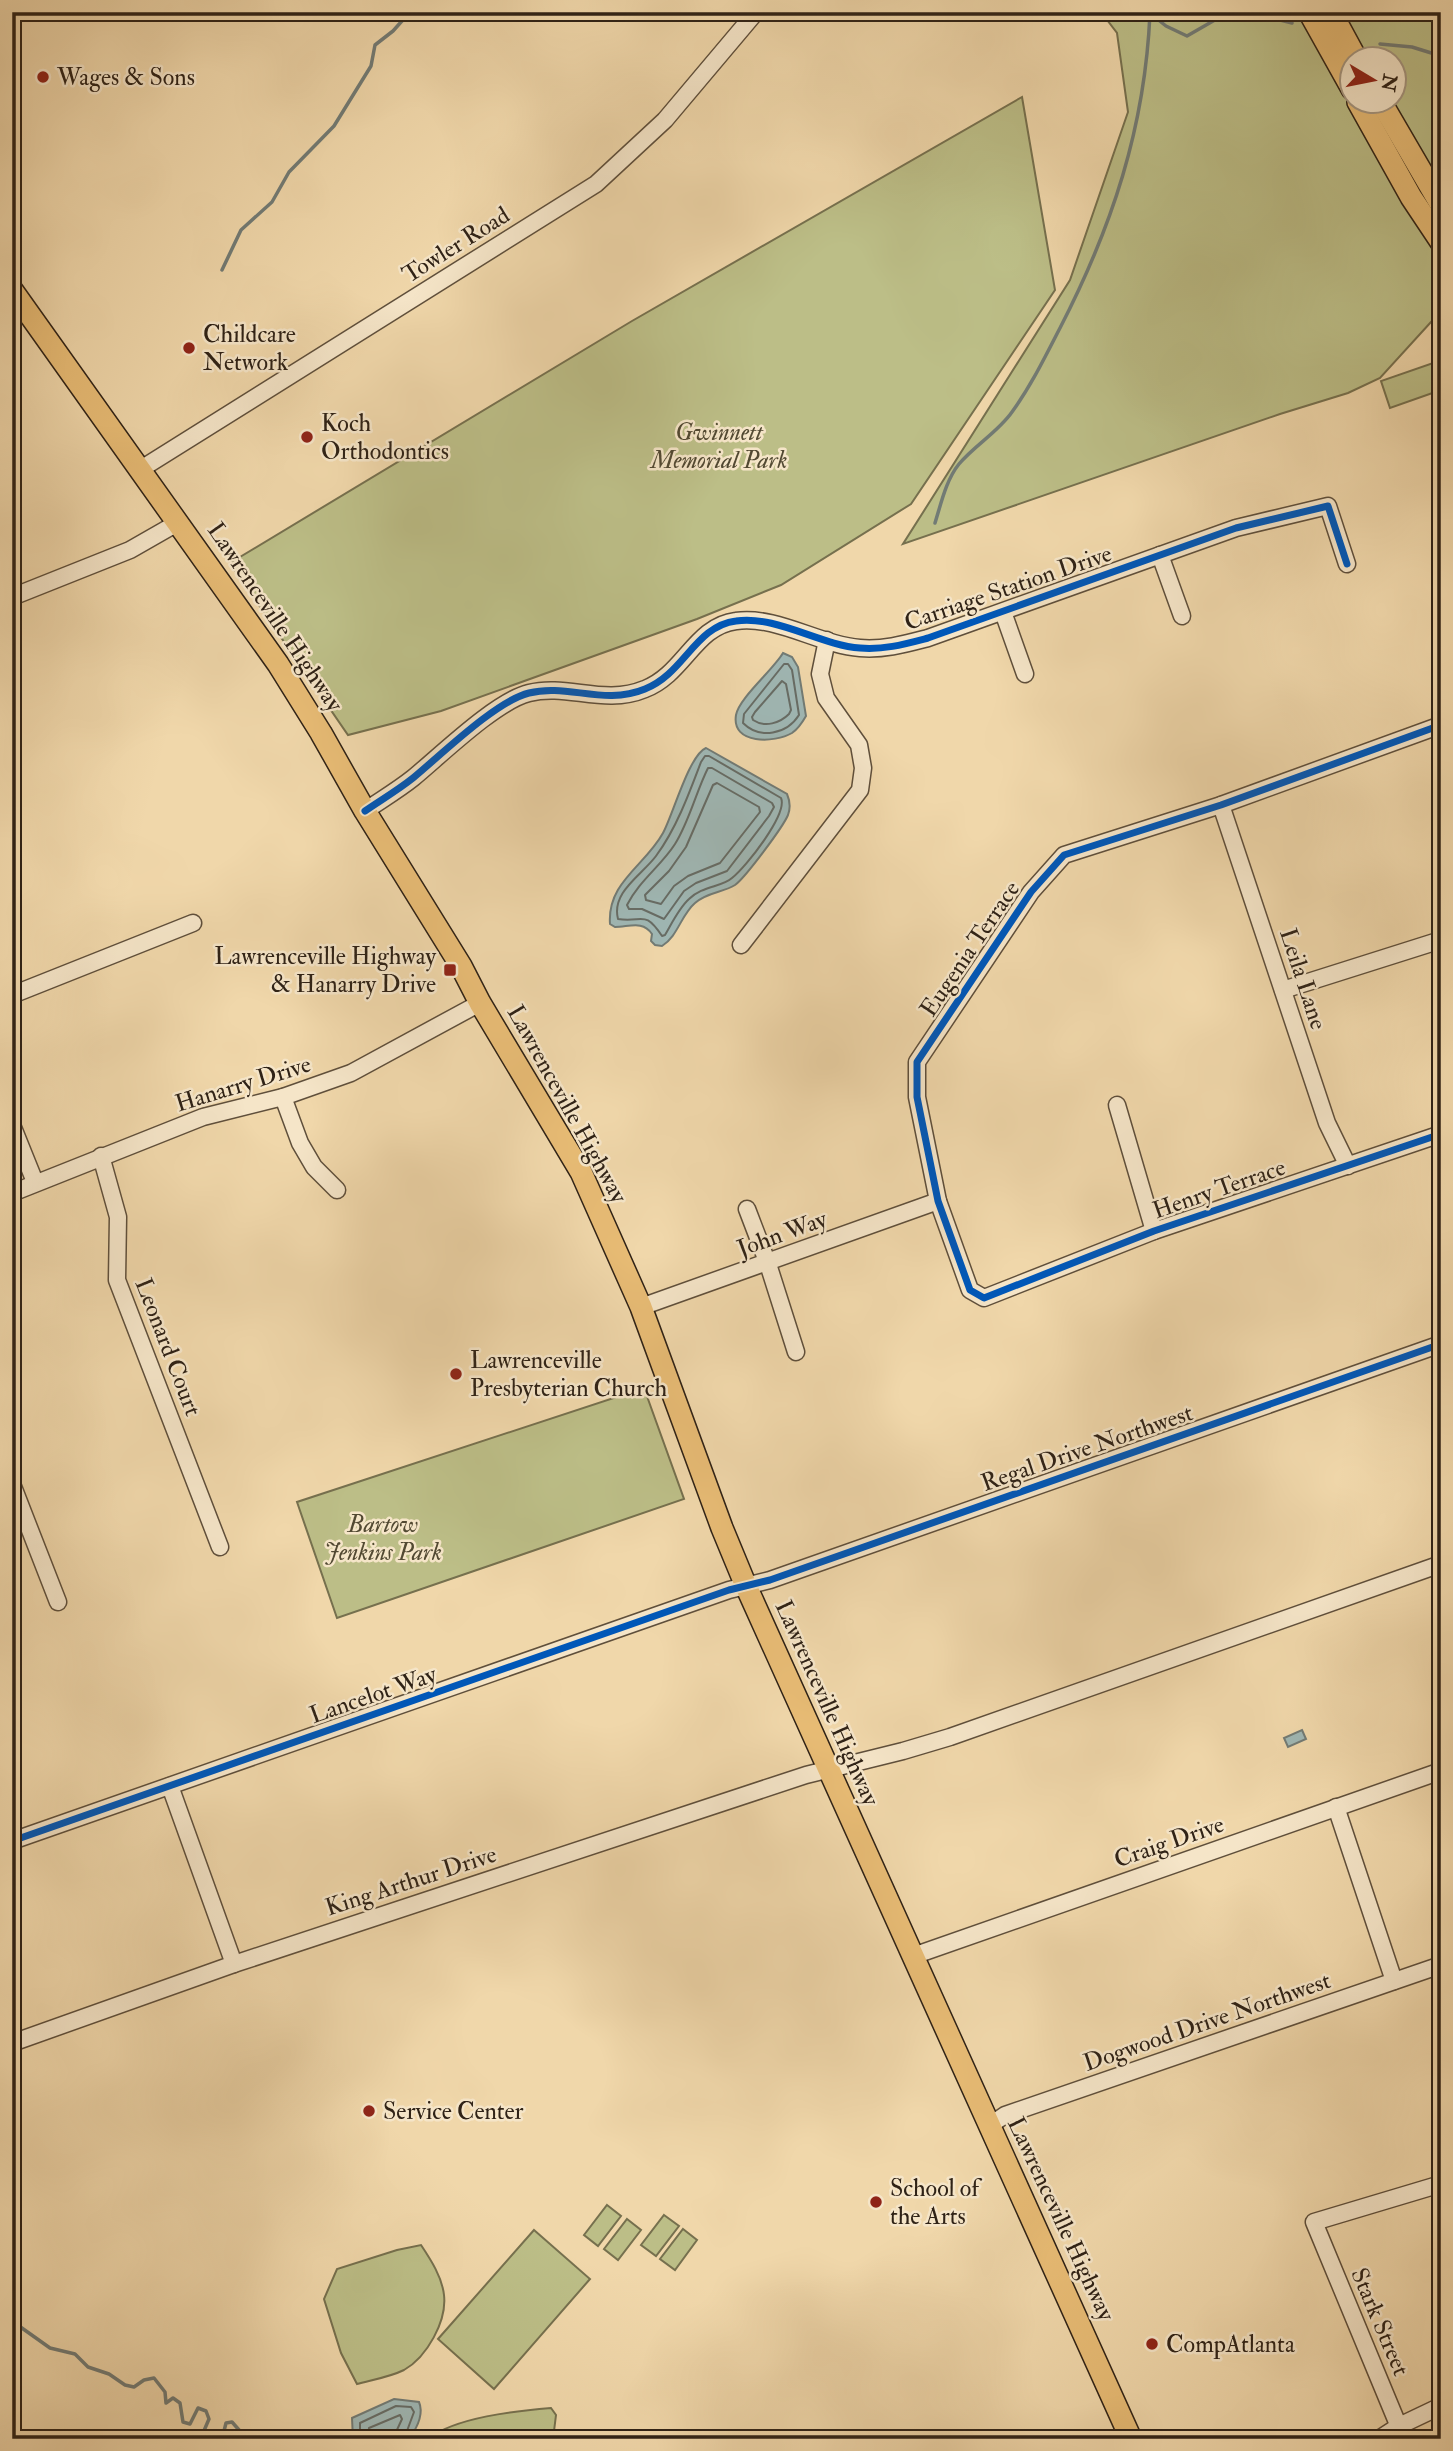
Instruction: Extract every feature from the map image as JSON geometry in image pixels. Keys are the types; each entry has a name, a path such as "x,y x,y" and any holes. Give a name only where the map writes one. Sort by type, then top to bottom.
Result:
{"main road":[{"path":"1309,12 1338,64"},
{"path":"1331,12 1349,46"},
{"path":"1366,116 1411,197 1441,242"},
{"path":"1389,116 1441,205"},
{"name":"Lawrenceville Highway","path":"12,290 278,664 581,1172 641,1307 746,1586 1131,2439"}],"street":[{"name":"Towler Road","path":"141,469 596,184 664,120 756,12"},
{"name":"Carriage Station Drive","path":"365,811 410,780 503,704 528,693 556,690 606,697 645,690 674,671 708,630 733,621 752,620 858,648 892,648 928,638 1236,528 1328,506 1347,564"},
{"path":"12,597 130,550 179,522"},
{"path":"1160,555 1182,616"},
{"path":"1003,611 1025,674"},
{"path":"741,945 860,790 863,768 859,745 826,698 820,674 827,640"},
{"name":"Eugenia Terrace","path":"1011,1287 984,1298 970,1290 938,1201 916,1097 917,1062 1031,892 1064,855 1221,805 1441,725"},
{"name":"Leila Lane","path":"1221,805 1327,1123 1348,1166"},
{"path":"12,995 193,923"},
{"path":"1283,990 1441,940"},
{"name":"Hanarry Drive","path":"12,1193 202,1117 283,1097 351,1073 480,1003"},
{"path":"283,1097 300,1143 314,1167 337,1190"},
{"path":"1117,1105 1154,1231"},
{"path":"12,1125 35,1182"},
{"name":"Henry Terrace","path":"1011,1287 1154,1231 1441,1134"},
{"name":"Leonard Court","path":"101,1156 118,1217 117,1280 220,1548"},
{"name":"John Way","path":"641,1307 768,1264 938,1201"},
{"path":"747,1209 796,1352"},
{"name":"Regal Drive Northwest","path":"746,1586 770,1580 1441,1344"},
{"path":"12,1484 58,1602"},
{"path":"827,1769 950,1737 1441,1564"},
{"name":"Lancelot Way","path":"12,1841 746,1586"},
{"name":"King Arthur Drive","path":"12,2043 234,1964 827,1769"},
{"name":"Craig Drive","path":"913,1956 1441,1771"},
{"path":"170,1786 234,1964"},
{"path":"1336,1807 1394,1981"},
{"name":"Dogwood Drive Northwest","path":"989,2126 1005,2115 1441,1965"},
{"name":"Stark Street","path":"1402,2432 1314,2222 1441,2184"},
{"path":"1380,2439 1402,2432 1441,2406"}],"green space":[{"path":"1101,12 1441,12 1441,311 1380,378 1348,393 903,544 1070,280 1128,112 1117,33"},
{"name":"Gwinnett Memorial Park","path":"1022,97 1055,290 911,504 781,585 697,619 441,711 348,735 230,563 632,321"},
{"path":"1436,362 1441,375 1441,390 1390,408 1381,381"},
{"name":"Bartow Jenkins Park","path":"644,1388 684,1499 337,1618 297,1502"},
{"path":"607,2205 621,2216 598,2246 584,2235"},
{"path":"664,2215 679,2226 656,2256 641,2245"},
{"path":"627,2219 641,2230 618,2260 604,2249"},
{"path":"683,2229 697,2240 675,2270 660,2259"},
{"path":"534,2230 590,2279 494,2389 438,2339"},
{"path":"421,2245 436,2269 443,2288 444,2305 439,2327 428,2347 404,2370 357,2384 341,2353 324,2299 337,2269"},
{"path":"551,2408 556,2415 553,2439 427,2439 439,2431 470,2420"}],"water":[{"path":"783,653 792,657 798,667 806,716 796,730 785,736 765,740 747,737 736,725 738,708"},
{"path":"706,748 787,794 789,812 772,841 735,885 700,899 686,913 667,942 662,946 655,945 651,941 652,934 644,927 615,927 610,924 614,897 663,833 688,773"},
{"path":"1302,1730 1306,1739 1288,1747 1284,1738"},
{"path":"394,2399 419,2402 419,2421 409,2439 353,2439 352,2418"}],"waterway":[{"path":"222,270 241,230 272,202 289,172 334,126 371,66 375,45 393,31 410,12"},
{"path":"935,523 954,470 1006,419 1019,402 1079,290 1110,214 1133,137 1147,55 1150,13"},
{"path":"1151,14 1166,26 1187,36 1227,13 1268,17 1292,23"},
{"path":"1380,44 1412,47 1441,56"},
{"path":"12,2321 50,2348 75,2354 88,2367 109,2374 125,2385 134,2387 144,2380 154,2378 165,2392 166,2403 173,2398 180,2403 183,2422 190,2424 198,2408 206,2411 209,2419 203,2433 206,2439"},
{"path":"222,2439 226,2423 232,2422 247,2439"}],"cycle path":[{"path":"365,811 413,778 485,717 516,698 543,691 615,695 645,689 670,673 710,632 736,621 767,622 845,646 894,646 928,638 1236,528 1328,506 1347,564"},
{"path":"1441,725 1221,805 1064,855 1031,892 917,1062 917,1097 938,1201 970,1290 984,1298 1154,1231 1441,1134"},
{"path":"12,1841 729,1590 770,1580 1441,1344"}],"place":[{"name":"Wages & Sons","path":"43,77"},
{"name":"Childcare Network","path":"189,348"},
{"name":"Koch Orthodontics","path":"307,437"},
{"name":"Lawrenceville Highway & Hanarry Drive","path":"450,970"},
{"name":"Lawrenceville Presbyterian Church","path":"456,1374"},
{"name":"Service Center","path":"369,2111"},
{"name":"School of the Arts","path":"876,2202"},
{"name":"CompAtlanta","path":"1152,2344"}]}
